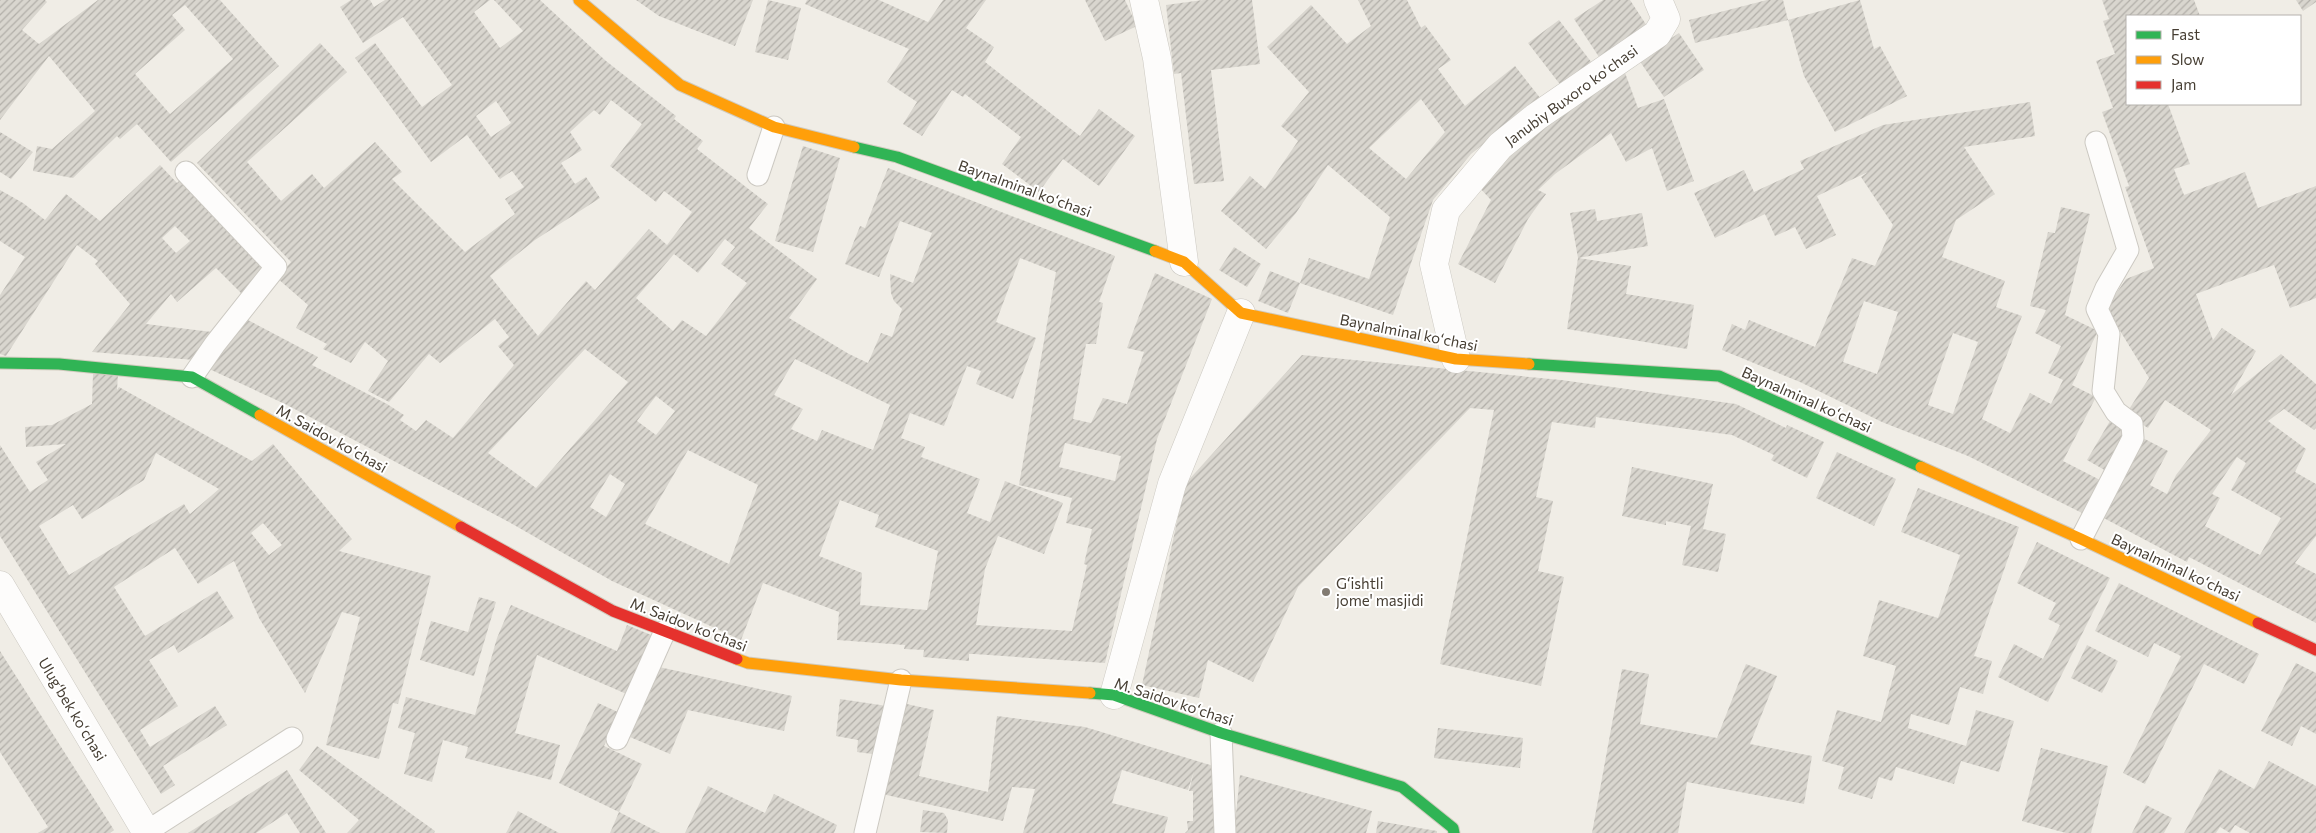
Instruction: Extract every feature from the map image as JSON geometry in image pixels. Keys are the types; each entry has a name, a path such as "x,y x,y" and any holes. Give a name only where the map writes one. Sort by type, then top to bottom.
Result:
{"street":[{"name":"Baynalminal koʻchasi","path":"579,0 680,85 774,127 897,157 1184,262 1241,313 1456,359 1719,376 2081,539 2316,650"},
{"path":"1144,0 1157,58 1184,262"},
{"name":"Janubiy Buxoro koʻchasi","path":"1456,359 1434,264 1446,210 1500,146 1536,117 1657,34 1666,19 1658,0"},
{"path":"1114,695 1172,484 1241,313"},
{"name":"M. Saidov koʻchasi","path":"0,363 59,364 192,377 613,611 748,663 900,680 1114,695 1221,733 1402,787 1454,828 1454,833"},
{"name":"Ulugʻbek koʻchasi","path":"0,585 146,832"}],"lane":[{"path":"758,175 774,127"},
{"path":"2081,539 2134,438 2132,424 2116,412 2103,391 2108,334 2098,309 2106,288 2128,250 2096,142"},
{"path":"186,172 276,267 215,344 192,377"},
{"path":"617,739 665,631"},
{"path":"865,833 900,680"},
{"path":"1221,733 1224,833"},
{"path":"146,832 292,738"}],"building":[{"path":"0,0 45,0 47,2 22,30 39,44 98,0 220,0 279,66 171,162 137,124 120,139 117,136 73,178 33,171 37,146 52,149 95,111 49,56 0,120","holes":["185,5 233,59 170,114 135,74 185,30 172,15"]},
{"path":"351,0 370,0 374,7 385,0 490,0 474,12 500,48 523,31 494,0 540,0 606,61 676,116 674,119 703,141 697,149 768,204 749,228 817,279 789,318 849,354 868,363 881,333 892,337 902,309 894,301 891,293 890,274 913,283 932,233 900,221 879,277 845,264 860,226 865,228 888,168 1115,256 1099,302 1103,303 1096,344 1086,344 1073,419 1091,423 1103,398 1127,404 1144,352 1127,348 1155,273 1212,299 1157,439 1105,663 974,654 969,654 969,661 923,657 924,650 904,649 905,645 837,640 839,612 763,583 741,640 612,581 507,521 356,441 285,404 207,368 246,319 318,357 312,365 387,404 404,415 400,420 416,431 426,420 453,438 514,365 498,346 509,337 495,319 440,363 429,354 389,402 368,391 388,361 365,342 351,363 323,349 327,344 296,328 308,305 277,278 291,262 197,163 320,43 347,72 247,162 281,201 312,174 324,188 375,142 402,172 392,179 465,252 515,214 505,199 524,187 512,171 500,179 467,135 431,162 355,58 375,43 422,107 452,85 403,17 363,43 340,7","holes":["611,100 642,124 610,166 656,202 664,191 692,212 667,245 649,229 595,290 586,281 538,336 490,276 535,240 600,198 586,177 575,184 561,163 582,150 570,132 594,110 600,115","496,101 511,123 491,137 476,116","725,239 735,247 721,264 747,283 706,336 682,320 673,331 636,298 674,254 698,273","1020,258 1056,272 1019,485 1072,498 1066,523 1092,529 1084,564 1087,565 1072,631 976,625 985,569 998,536 1044,554 1063,503 1005,481 990,522 967,513 980,479 921,457 925,447 901,438 910,413 944,426 967,366 981,371 976,384 1013,399 1036,338 996,322","585,349 628,382 536,488 488,453","795,359 890,405 873,450 822,430 817,441 791,429 803,409 774,395","656,396 675,411 656,435 637,421","1065,443 1121,456 1115,481 1059,467","688,450 758,485 729,564 645,524","610,474 625,484 606,517 590,507","840,500 879,515 875,527 938,551 927,610 860,605 862,573 819,556"]},
{"path":"636,0 753,0 735,46 659,16"},
{"path":"768,0 801,8 788,60 755,52"},
{"path":"807,0 879,0 928,22 943,0 986,0 966,28 994,47 985,62 1080,136 1099,109 1135,136 1099,186 1063,159 1039,192 1002,164 1021,137 965,94 963,97 952,90 922,136 903,124 917,102 887,82 909,49 805,4"},
{"path":"1085,0 1125,0 1137,26 1105,41"},
{"path":"1203,0 1252,0 1260,64 1211,70 1224,181 1194,184 1181,73 1174,74 1166,5"},
{"path":"1358,0 1407,0 1421,28 1425,25 1451,60 1438,69 1465,106 1515,66 1541,99 1471,154 1433,200 1393,315 1300,283 1309,258 1369,279 1390,217 1328,165 1296,213 1266,249 1221,211 1250,176 1265,189 1298,141 1281,126 1309,92 1267,47 1311,5 1347,44 1371,26","holes":["1421,99 1445,132 1406,179 1369,148"]},
{"path":"1603,0 1630,0 1647,26 1599,57 1574,19"},
{"path":"1767,0 1783,0 1788,20 1695,43 1689,20"},
{"path":"1860,0 1874,49 1880,46 1907,96 1835,132 1804,76 1788,20"},
{"path":"2102,0 2194,0 2200,15 2126,15 2126,105 2168,105 2190,164 2174,169 2184,195 2245,172 2258,208 2316,186 2316,298 2290,308 2274,265 2196,294 2213,340 2222,328 2256,351 2231,395 2281,354 2316,384 2316,428 2314,430 2284,409 2268,421 2306,449 2295,472 2316,484 2316,536 2295,563 2316,574 2316,623 2189,557 2187,562 2098,515 2139,436 2168,451 2150,485 2167,494 2176,475 2211,430 2165,400 2148,428 2126,414 2149,378 2106,308 2126,279 2154,268 2125,187 2129,186 2102,112 2113,108 2096,61 2115,54 2103,21 2109,19","holes":["2237,457 2246,463 2231,490 2281,518 2260,555 2205,526 2220,498 2212,494"]},
{"path":"2296,0 2316,0 2316,2 2303,11"},
{"path":"1559,20 1592,63 1562,87 1528,43"},
{"path":"1679,33 1704,70 1664,97 1639,60"},
{"path":"1624,70 1638,108 1664,99 1694,181 1667,191 1652,148 1626,162 1611,133 1555,174 1538,190 1546,194 1528,219 1495,283 1458,264 1491,200 1477,185 1524,141"},
{"path":"2030,102 2035,136 1964,147 1995,194 1956,220 1942,257 2005,281 1996,307 2022,316 1982,419 2010,433 2030,393 2051,404 2063,380 2048,373 2061,346 2035,333 2046,310 2030,306 2048,232 2055,233 2061,207 2090,214 2065,315 2098,331 2072,385 2096,397 2063,461 2100,480 2082,513 1968,456 1882,422 1800,382 1722,350 1732,324 1745,330 1749,320 1815,347 1852,258 1875,266 1893,225 1861,177 1868,172 1817,196 1836,235 1806,249 1795,227 1775,236 1765,214 1715,238 1694,193 1744,170 1754,192 1804,169 1800,161 1883,125","holes":["1864,301 1898,312 1877,374 1843,362","1953,333 1978,342 1953,414 1928,405"]},
{"path":"0,132 33,152 11,179 0,172"},
{"path":"803,146 840,158 813,252 775,241"},
{"path":"160,165 177,183 182,178 271,268 243,295 216,268 177,302 171,294 146,324 212,332 195,360 92,352 130,304 95,264 98,261 77,245 6,356 0,354 0,295 25,257 0,241 0,190 23,203 45,220 66,194 100,221","holes":["175,226 190,241 176,253 162,238"]},
{"path":"1595,209 1597,221 1642,213 1648,246 1578,258 1570,213"},
{"path":"1234,247 1261,264 1247,287 1219,270"},
{"path":"1578,258 1631,266 1626,294 1694,305 1687,349 1567,329"},
{"path":"1270,271 1300,283 1288,313 1258,301"},
{"path":"1302,355 1561,380 1736,404 1786,428 1787,425 1824,442 1807,478 1771,460 1774,455 1732,435 1596,417 1595,428 1552,422 1536,497 1553,501 1538,571 1564,577 1541,686 1440,664 1494,410 1470,408 1298,587 1253,682 1208,660 1199,698 1142,685 1185,484"},
{"path":"93,374 118,374 117,390 119,387 252,461 273,444 352,539 339,551 431,576 398,704 393,703 379,759 326,745 360,617 342,612 305,693 259,618 234,561 198,584 175,548 114,587 145,636 217,591 234,618 178,653 174,645 149,660 178,706 140,730 150,747 215,706 227,725 163,766 175,785 161,794 0,536 0,445 30,492 48,480 36,462 66,444 26,447 25,427 52,425 92,404","holes":["156,453 219,489 190,514 184,504 69,575 39,526 73,505 82,519 144,480","263,523 282,545 269,555 251,533"]},
{"path":"2110,421 2130,432 2108,472 2087,460"},
{"path":"1837,452 1896,479 1874,526 1816,498"},
{"path":"1632,467 1713,484 1703,529 1726,534 1718,572 1682,565 1691,526 1666,521 1666,525 1622,516"},
{"path":"1918,488 2019,527 1974,656 1992,661 1983,694 1960,687 1949,725 1911,714 1908,728 1966,746 1976,710 2014,721 1999,772 1961,761 1954,784 1896,767 1892,781 1879,777 1872,799 1838,789 1844,767 1822,761 1837,710 1881,722 1896,666 1863,656 1879,600 1938,618 1960,555 1901,532"},
{"path":"2037,542 2110,578 2048,702 1998,677 2014,644 2043,659 2060,625 2048,619 2056,603 2017,583"},
{"path":"2119,583 2259,654 2244,684 2204,664 2145,784 2123,773 2181,656 2154,643 2148,657 2095,631"},
{"path":"479,597 496,602 474,676 420,660 431,621 468,632"},
{"path":"511,605 617,651 627,625 656,637 631,696 537,655 515,733 560,745 551,780 465,758 468,747 443,740 432,782 404,774 415,733 398,728 406,697 475,715 497,638"},
{"path":"2087,645 2118,661 2102,693 2071,678"},
{"path":"0,651 114,830 110,833 38,833 48,827 0,752"},
{"path":"2296,663 2316,673 2316,734 2301,726 2292,746 2261,731"},
{"path":"1746,664 1777,676 1750,744 1812,756 1804,804 1687,782 1678,833 1592,833 1622,669 1649,674 1640,724 1717,738"},
{"path":"659,667 792,696 784,731 688,710 670,754 630,737"},
{"path":"840,699 887,706 880,755 857,752 858,740 836,736"},
{"path":"598,703 620,713 604,746 642,764 619,812 559,783"},
{"path":"902,703 934,710 919,776 988,792 997,716 1085,727 1220,768 1219,833 1185,833 1188,830 1187,821 1193,821 1193,791 1189,791 1194,771 1188,790 1122,770 1112,803 1168,817 1164,833 1023,833 1035,789 1012,787 1003,821 882,794"},
{"path":"1438,728 1523,738 1520,768 1434,758"},
{"path":"317,746 435,831 434,833 347,833 359,820 299,770"},
{"path":"2041,748 2108,766 2091,833 2066,833 2022,821"},
{"path":"2269,761 2316,786 2316,833 2250,833 2235,825 2230,833 2220,827 2216,833 2184,833 2219,769 2254,789"},
{"path":"287,770 326,833 300,833 287,813 256,833 188,833"},
{"path":"1240,775 1372,811 1366,833 1234,833"},
{"path":"708,786 765,813 774,794 837,825 834,833 685,833"},
{"path":"2146,805 2172,818 2164,833 2132,833"},
{"path":"923,810 944,813 948,820 947,833 920,832"},
{"path":"518,811 559,833 506,833"},
{"path":"619,812 660,833 610,833"},
{"path":"1378,821 1437,831 1437,833 1376,833"}],"traffic: fast":[{"path":"854,147 897,157 1155,251"},
{"path":"0,363 59,364 192,377 260,415"},
{"path":"1529,364 1719,376 1921,467"},
{"path":"1090,693 1114,695 1221,733 1402,787 1453,828 1454,833"}],"traffic: slow":[{"path":"579,0 680,85 774,127 854,147"},
{"path":"1155,251 1184,262 1241,313 1456,359 1529,364"},
{"path":"260,415 461,527"},
{"path":"1921,467 2081,539 2258,623"},
{"path":"737,659 748,663 901,680 1090,693"}],"traffic: jam":[{"path":"461,527 613,611 737,659"},
{"path":"2258,623 2316,650"}],"place":[{"name":"Gʻishtli jome' masjidi","path":"1326,592"}]}
